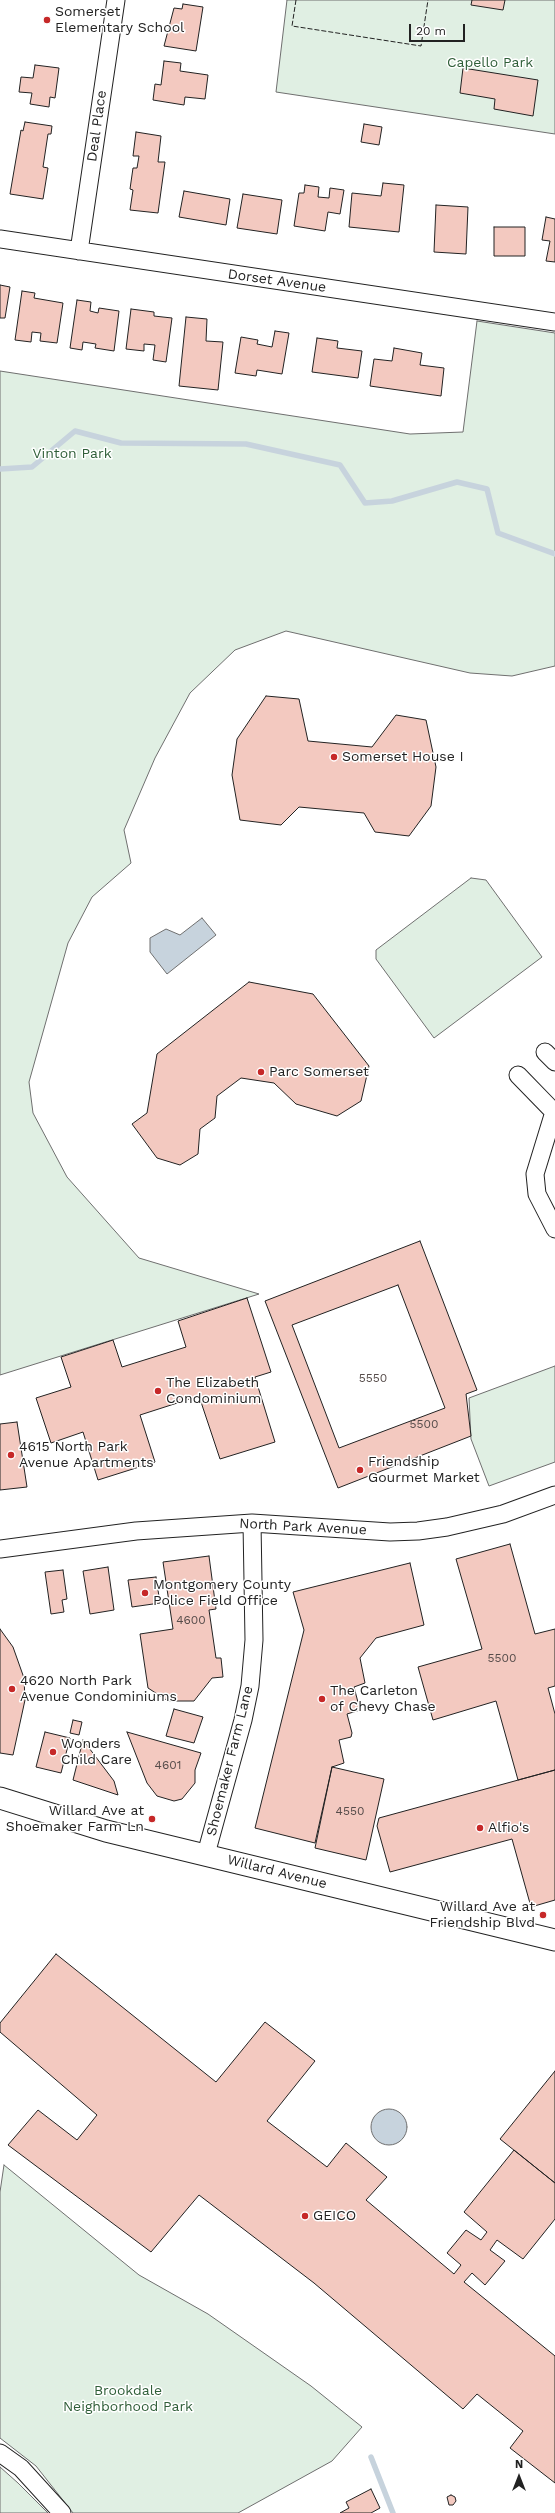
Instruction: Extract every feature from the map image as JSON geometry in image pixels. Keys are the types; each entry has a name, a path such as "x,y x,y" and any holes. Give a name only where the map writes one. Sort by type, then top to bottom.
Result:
{"street":[{"name":"Deal Place","path":"79,251 116,0"},
{"name":"Dorset Avenue","path":"0,239 555,322"},
{"path":"518,1075 555,1112 535,1174 537,1194 553,1223"},
{"path":"553,1223 555,1197"},
{"name":"North Park Avenue","path":"0,1549 136,1531 252,1523 390,1532 418,1531 447,1527 503,1514 555,1495"},
{"name":"Shoemaker Farm Lane","path":"206,1854 243,1720 250,1686 254,1640 252,1523"},
{"name":"Willard Avenue","path":"0,1798 106,1831 206,1854 555,1940"},
{"path":"0,2453 21,2468 62,2513"}],"green space":[{"name":"Capello Park","path":"287,0 555,0 555,134 276,92"},
{"name":"Vinton Park","path":"477,321 555,333 555,666 512,676 470,673 286,631 235,650 190,693 155,758 124,830 131,863 92,897 68,943 29,1082 33,1113 67,1177 139,1258 259,1294 0,1375 0,371 410,434 463,432"},
{"path":"471,878 486,880 542,957 434,1038 376,959 376,950"},
{"path":"555,1366 555,1462 489,1486 471,1439 469,1398"},
{"name":"Brookdale Neighborhood Park","path":"4,2165 139,2275 208,2314 311,2386 362,2427 332,2461 238,2513 73,2513 36,2466 0,2438 0,2192"},
{"path":"0,2467 18,2483 48,2513 0,2513"}],"shaded area":[{"path":"202,918 216,935 167,974 150,952 150,938 166,929 180,935"},
{"path":"393,2109 402,2114 406,2120 406,2134 402,2140 393,2145 385,2145 376,2140 372,2134 371,2123 376,2114 382,2110"}],"building":[{"path":"472,0 505,0 503,10 471,5"},
{"path":"183,4 203,7 196,51 164,46 174,8 182,9"},
{"path":"164,61 181,63 180,71 208,75 205,99 185,97 184,105 153,100 155,84 161,85"},
{"path":"35,65 59,68 55,98 50,97 49,107 30,104 32,93 19,92 21,77 33,78"},
{"path":"463,68 538,80 533,116 494,109 495,99 460,93"},
{"path":"25,122 52,126 51,134 48,134 43,167 48,168 43,199 10,194 21,130 23,131"},
{"path":"364,124 382,127 379,145 361,142"},
{"path":"136,132 161,136 158,162 165,162 158,213 130,210 133,190 130,189 133,168 137,168 139,156 133,156"},
{"path":"383,183 404,185 399,232 349,227 352,193 381,196"},
{"path":"305,185 319,187 318,197 329,198 330,188 344,190 340,214 328,212 325,231 294,226 299,193 304,193"},
{"path":"184,191 230,199 226,225 179,217"},
{"path":"243,194 282,200 277,234 237,228"},
{"path":"436,205 468,207 466,254 434,252"},
{"path":"546,217 555,219 555,262 546,261 550,241 542,240"},
{"path":"494,227 525,227 525,256 494,256"},
{"path":"0,285 10,287 5,318 0,318"},
{"path":"22,291 35,293 34,298 63,303 57,343 40,341 41,333 32,332 31,342 15,340"},
{"path":"77,300 91,302 90,311 98,313 99,308 119,311 114,351 95,348 96,344 83,342 82,350 70,348"},
{"path":"131,309 154,312 154,316 172,318 166,362 153,360 155,345 144,344 144,351 126,349"},
{"path":"186,317 207,319 206,341 223,342 218,390 179,386"},
{"path":"275,331 289,333 282,374 257,370 256,376 235,373 241,337 258,340 257,344 272,347"},
{"path":"317,338 338,341 337,348 362,351 358,378 312,372"},
{"path":"394,348 422,353 420,365 444,368 441,396 370,386 374,359 392,361"},
{"name":"Somerset House I","path":"266,696 299,699 308,741 372,747 396,715 426,720 436,767 431,806 409,836 375,832 364,813 299,807 281,825 240,820 232,775 237,739"},
{"name":"Parc Somerset","path":"249,982 313,994 369,1066 361,1101 337,1116 296,1104 274,1083 241,1078 217,1096 215,1118 200,1129 198,1154 180,1165 157,1158 132,1124 147,1113 157,1054"},
{"path":"420,1241 477,1390 466,1394 471,1436 338,1488 265,1301"},
{"path":"398,1285 445,1408 339,1448 292,1325"},
{"name":"The Elizabeth Condominium","path":"247,1298 271,1372 255,1377 275,1442 220,1459 199,1396 140,1415 155,1462 98,1480 83,1432 51,1443 36,1398 71,1387 61,1357 113,1340 122,1367 186,1347 178,1321"},
{"name":"4615 North Park Avenue Apartments","path":"17,1422 27,1487 0,1490 0,1424"},
{"path":"510,1544 535,1634 555,1629 555,1686 548,1688 555,1714 555,1770 518,1780 496,1701 433,1720 418,1667 482,1649 456,1559"},
{"path":"209,1556 216,1609 209,1610 216,1658 221,1658 223,1677 212,1678 194,1701 168,1701 148,1688 140,1634 173,1629 163,1562"},
{"name":"The Carleton of Chevy Chase","path":"410,1563 424,1625 376,1638 360,1658 365,1683 354,1687 360,1710 347,1714 352,1733 351,1737 339,1740 344,1763 332,1767 315,1843 255,1828 304,1630 293,1592"},
{"path":"108,1567 114,1610 90,1614 83,1571"},
{"path":"63,1570 67,1599 62,1600 64,1612 51,1614 45,1572"},
{"path":"156,1577 160,1603 132,1607 128,1580"},
{"name":"4620 North Park Avenue Condominiums","path":"0,1629 13,1647 24,1678 25,1700 13,1755 0,1753"},
{"path":"174,1709 203,1717 194,1743 166,1736"},
{"path":"73,1720 82,1722 79,1735 70,1733"},
{"name":"Wonders Child Care","path":"45,1732 70,1738 61,1773 36,1767"},
{"path":"127,1732 201,1753 195,1770 195,1783 182,1799 174,1801 157,1796 147,1783"},
{"path":"83,1740 114,1781 118,1795 73,1780"},
{"path":"332,1767 384,1779 366,1860 315,1848"},
{"path":"555,1770 555,1900 531,1907 512,1839 390,1872 377,1826 379,1818"},
{"name":"GEICO","path":"56,1954 216,2082 265,2022 315,2061 267,2121 327,2167 346,2143 387,2177 366,2200 454,2274 461,2265 447,2253 466,2230 481,2240 487,2232 464,2212 514,2150 555,2183 555,2219 523,2259 497,2240 490,2250 505,2261 485,2285 472,2273 464,2282 555,2356 555,2483 510,2448 523,2431 477,2394 463,2409 314,2283 199,2195 151,2252 8,2145 38,2110 77,2140 97,2115 0,2032 0,2023"},
{"path":"555,2071 555,2183 500,2139"},
{"path":"371,2489 380,2508 371,2513 340,2513 349,2508 346,2502"},
{"path":"451,2495 455,2497 456,2501 453,2505 449,2505 447,2497"}],"waterway":[{"path":"0,469 32,467 75,431 121,443 246,444 340,465 365,503 392,501 457,482 487,489 498,533 555,554"},
{"path":"371,2457 393,2513"}],"fence":[{"path":"296,0 292,26 421,46 428,0"}],"place":[{"name":"Somerset Elementary School","path":"47,20"},
{"name":"Somerset House I","path":"334,757"},
{"name":"Parc Somerset","path":"261,1072"},
{"name":"The Elizabeth Condominium","path":"158,1391"},
{"name":"4615 North Park Avenue Apartments","path":"11,1455"},
{"name":"Friendship Gourmet Market","path":"360,1470"},
{"name":"Montgomery County Police Field Office","path":"145,1593"},
{"name":"4620 North Park Avenue Condominiums","path":"12,1689"},
{"name":"The Carleton of Chevy Chase","path":"322,1699"},
{"name":"Wonders Child Care","path":"53,1752"},
{"name":"Willard Ave at Shoemaker Farm Ln","path":"152,1819"},
{"name":"Alfio's","path":"480,1828"},
{"name":"Willard Ave at Friendship Blvd","path":"543,1915"},
{"name":"GEICO","path":"305,2216"}]}
